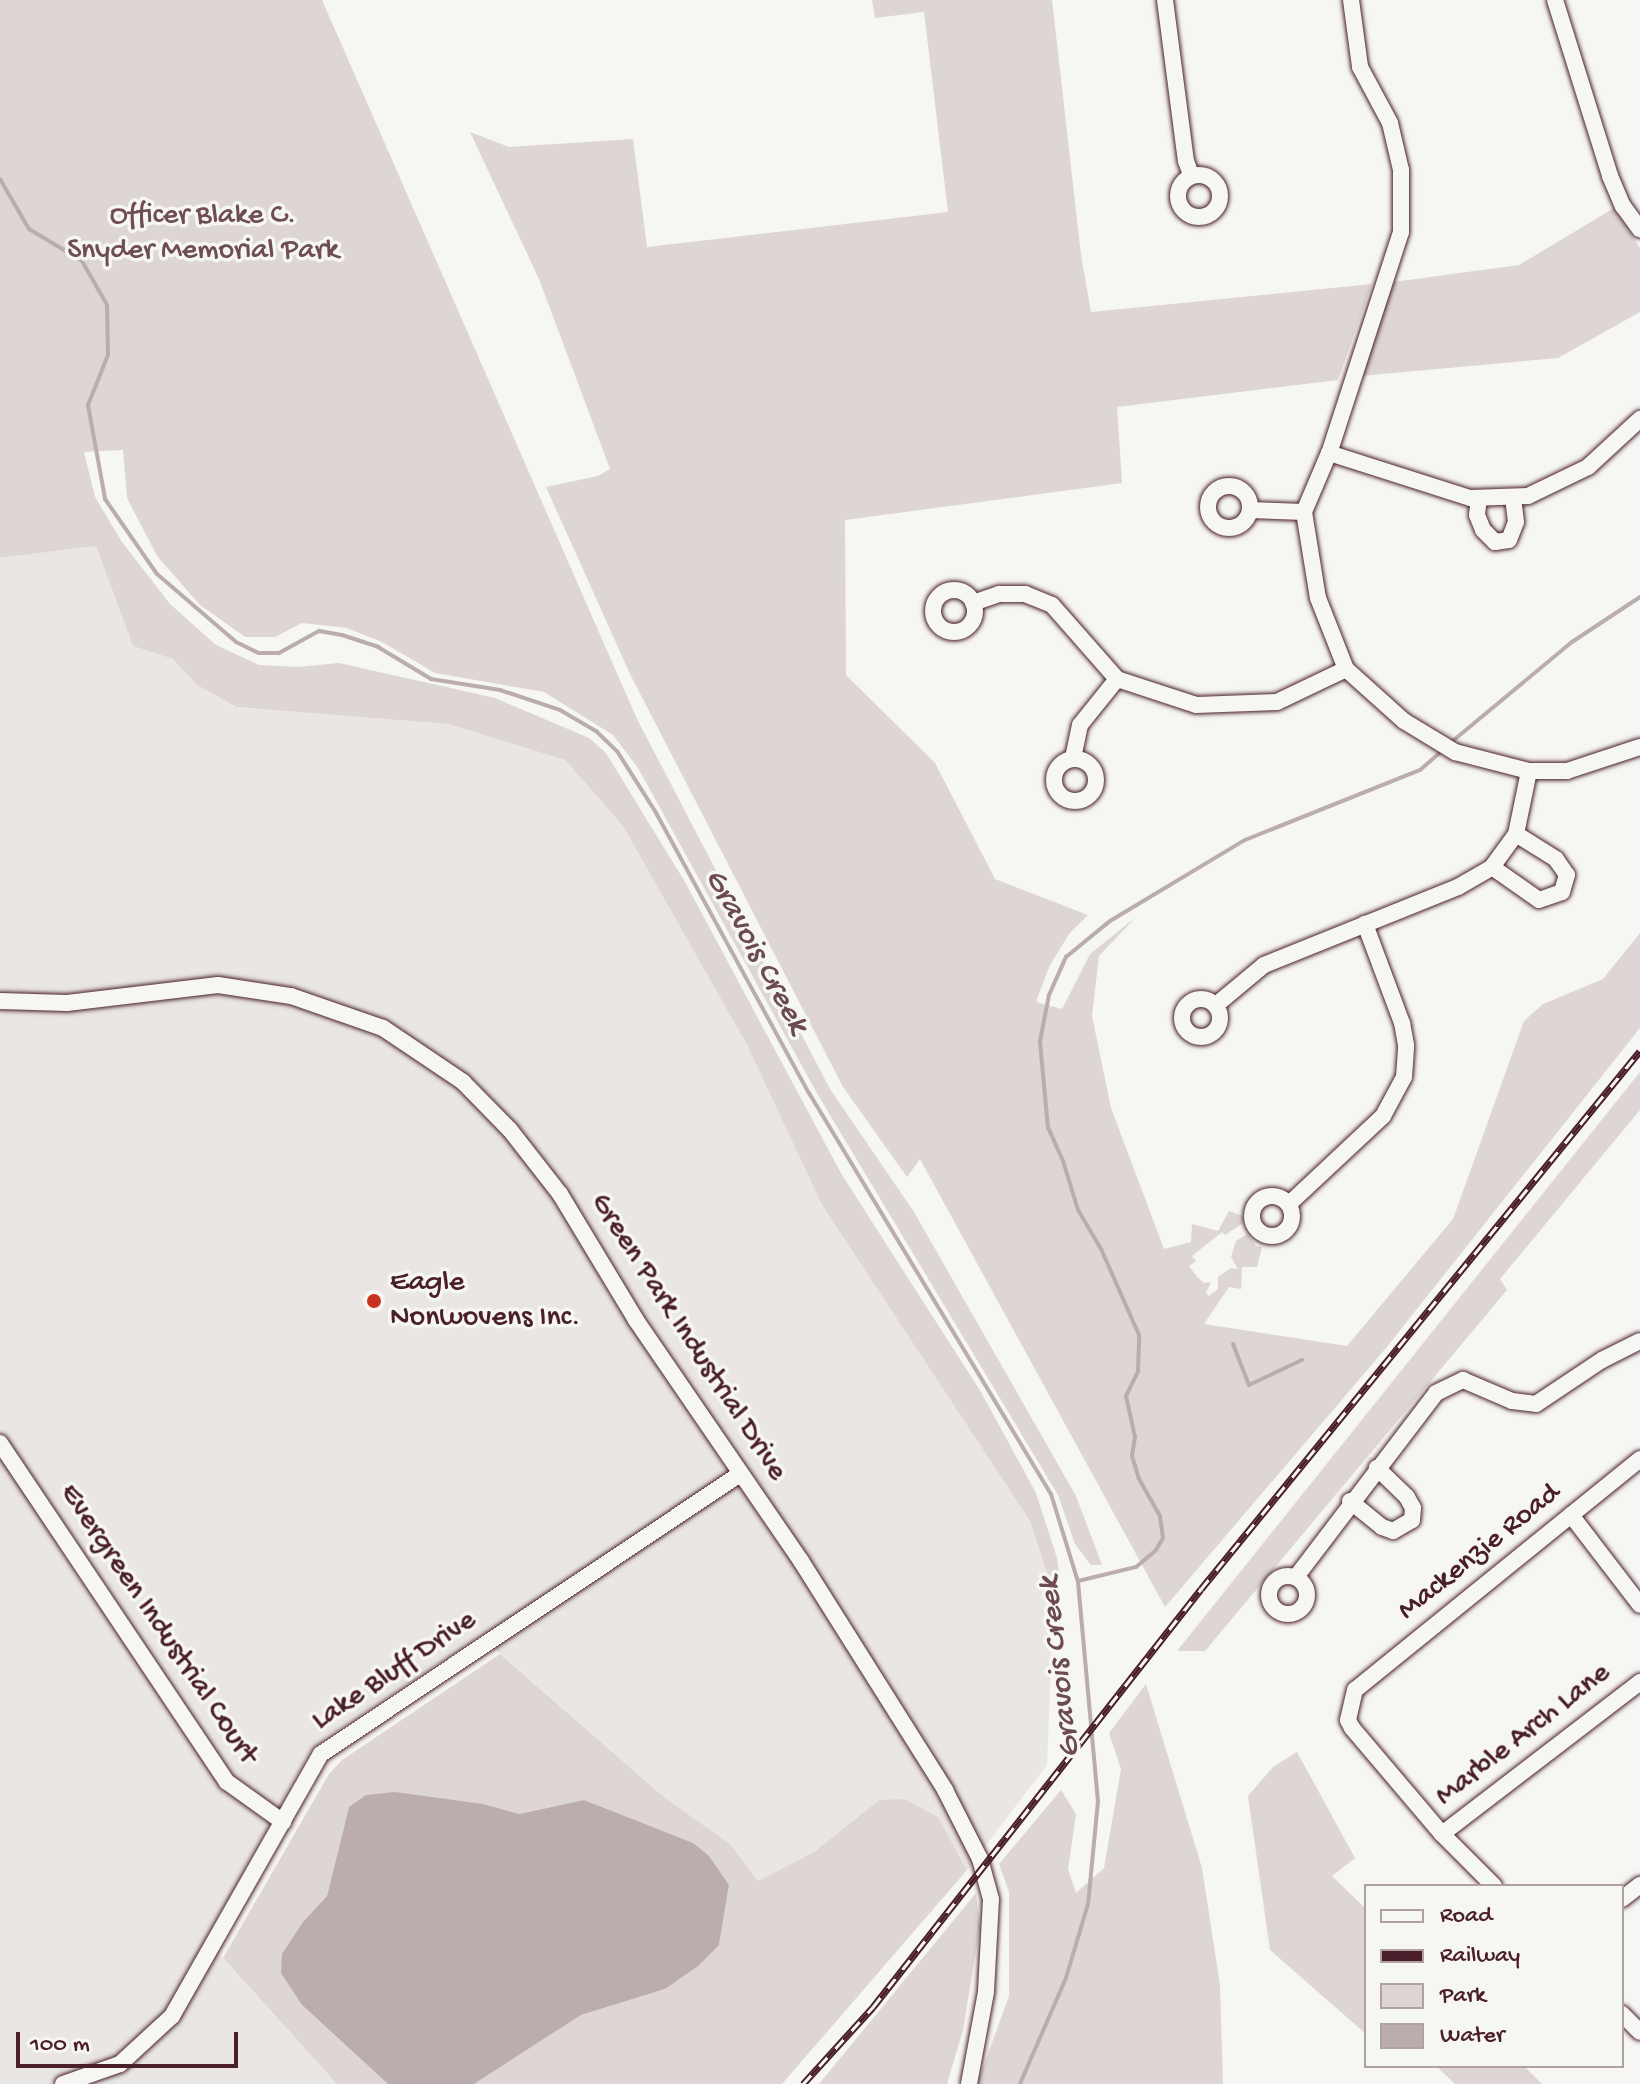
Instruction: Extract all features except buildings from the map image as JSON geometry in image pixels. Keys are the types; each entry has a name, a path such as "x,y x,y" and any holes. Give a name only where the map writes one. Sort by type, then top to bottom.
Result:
{"street":[{"path":"1165,0 1186,161 1191,175"},
{"path":"1351,0 1360,67 1390,123 1401,170 1401,232 1329,453 1304,512 1318,598 1346,669 1404,721 1455,752 1529,771 1567,771 1640,747"},
{"path":"1555,0 1610,176 1623,206 1640,229"},
{"path":"1329,453 1479,498 1528,496 1588,467 1640,419"},
{"path":"1479,498 1477,515 1483,530 1495,542 1509,540 1516,522 1513,497"},
{"path":"1250,510 1304,512"},
{"path":"973,603 999,594 1025,594 1052,605 1117,679 1196,705 1277,702 1346,669"},
{"path":"1073,758 1080,725 1117,679"},
{"path":"1216,1005 1264,965 1458,887 1492,867 1516,834 1529,771"},
{"path":"1492,867 1539,900 1562,892 1567,875 1556,859 1516,834"},
{"path":"1289,1204 1383,1116 1404,1077 1406,1045 1402,1023 1365,924"},
{"name":"Green Park Industrial Drive","path":"0,1001 67,1003 218,985 291,996 383,1028 463,1082 510,1130 545,1173 636,1320 801,1561 945,1790 980,1859 991,1899 986,1992 969,2084"},
{"path":"1296,1577 1350,1501 1436,1393 1463,1380 1512,1401 1536,1404 1602,1360 1640,1341"},
{"name":"Evergreen Industrial Court","path":"0,1443 227,1782 283,1822"},
{"name":"Mackenzie Road","path":"1442,1834 1352,1728 1348,1720 1355,1690 1640,1459"},
{"path":"1350,1501 1382,1527 1393,1531 1412,1520 1413,1508 1407,1497 1377,1468"},
{"name":"Lake Bluff Drive","path":"63,2084 120,2064 172,2016 321,1754 740,1474"},
{"path":"1571,1515 1640,1605"},
{"name":"Marble Arch Lane","path":"1442,1834 1640,1682"},
{"path":"1442,1834 1492,1884"},
{"path":"1624,1897 1640,1885"},
{"path":"1624,2016 1640,2032"}],"shaded area":[{"path":"96,546 133,646 173,659 197,685 235,707 448,724 565,760 623,826 747,1045 822,1205 1030,1521 1054,1594 1047,1765 967,1870 938,1817 904,1800 879,1800 814,1852 758,1881 730,1844 664,1797 480,1636 327,1737 310,1752 206,1940 337,2084 0,2084 0,558"}],"green space":[{"name":"Officer Blake C. Snyder Memorial Park","path":"0,0 322,0 637,719 830,1089 914,1212 1076,1496 1102,1565 1091,1565 1075,1544 1058,1495 818,1095 638,768 613,735 544,692 435,673 382,642 347,628 302,623 275,637 245,637 200,605 157,556 127,498 123,450 84,452 95,497 122,542 170,604 216,645 259,665 298,667 339,663 495,698 589,738 606,753 685,882 842,1175 981,1392 1036,1493 1057,1558 1060,1579 1054,1594 1030,1521 822,1205 747,1045 623,826 565,760 448,724 236,707 197,685 173,659 133,646 96,546 0,558"},
{"path":"872,0 1052,0 1081,255 1091,312 1372,284 1338,380 1117,407 1122,483 845,520 846,675 935,763 995,879 1088,915 1069,934 1049,967 1036,1002 1062,1009 1090,954 1136,917 1099,956 1092,1016 1111,1108 1164,1249 1191,1242 1192,1224 1218,1231 1229,1211 1243,1216 1243,1223 1225,1235 1222,1232 1192,1256 1196,1261 1189,1266 1204,1283 1211,1282 1206,1293 1209,1296 1218,1289 1218,1277 1231,1268 1238,1269 1231,1257 1236,1241 1247,1234 1256,1246 1262,1247 1257,1267 1242,1267 1241,1289 1229,1287 1204,1324 1347,1346 1453,1219 1524,1021 1543,1004 1603,979 1640,933 1640,1028 1386,1348 1165,1607 920,1159 907,1177 843,1087 630,674 546,487 598,476 610,469 539,279 470,132 509,147 633,139 647,247 948,212 924,12 875,18"},
{"path":"1614,208 1640,248 1640,312 1558,358 1360,376 1393,282 1519,265"},
{"path":"1640,1072 1640,1110 1500,1279 1507,1290 1205,1651 1177,1651"},
{"path":"500,1654 664,1797 730,1844 758,1881 814,1852 879,1800 904,1799 938,1817 967,1870 782,2084 474,2084 581,2015 665,1989 719,1945 729,1885 663,1832 584,1800 519,1814 458,1802 349,1807 327,1896 303,1922 302,2005 388,2084 337,2084 223,1958 329,1774 342,1760"},
{"path":"1146,1684 1202,1868 1220,1985 1223,2084 977,2084 1009,1996 1009,1892 999,1864 1061,1790 1076,1814 1068,1869 1076,1893 1104,1868 1121,1769 1109,1733"},
{"path":"1297,1752 1355,1858 1332,1876 1364,1907 1364,2032 1270,1950 1248,1796 1273,1767"},
{"path":"976,1893 980,1927 963,2030 947,2084 819,2084"},
{"path":"1438,2068 1526,2068 1542,2084 1455,2084"}],"water":[{"path":"395,1792 483,1804 519,1814 584,1800 693,1843 709,1856 729,1885 719,1945 698,1966 665,1989 581,2015 474,2084 388,2084 302,2005 281,1973 282,1954 303,1922 327,1896 349,1807 366,1795"}],"waterway":[{"name":"Gravois Creek","path":"0,179 29,229 82,261 107,305 108,355 88,405 105,499 157,574 236,642 259,653 279,653 319,631 342,635 378,647 431,679 500,690 560,710 596,731 617,751 655,811 809,1093 1051,1494 1078,1582 1098,1801 1088,1904 1066,1978 1020,2084"},
{"path":"1449,744 1572,642 1640,597"},
{"path":"1078,1581 1136,1567 1156,1550 1163,1538 1160,1516 1139,1479 1132,1456 1135,1437 1126,1396 1138,1371 1139,1335 1101,1249 1078,1210 1063,1161 1048,1128 1040,1041 1049,995 1066,957 1110,921 1245,840 1420,770 1443,750"},
{"path":"1233,1344 1249,1385 1302,1360"}],"railway":[{"path":"803,2084 873,2007 1201,1589 1640,1051"}],"place":[{"name":"Eagle Nonwovens Inc.","path":"374,1301"}]}
